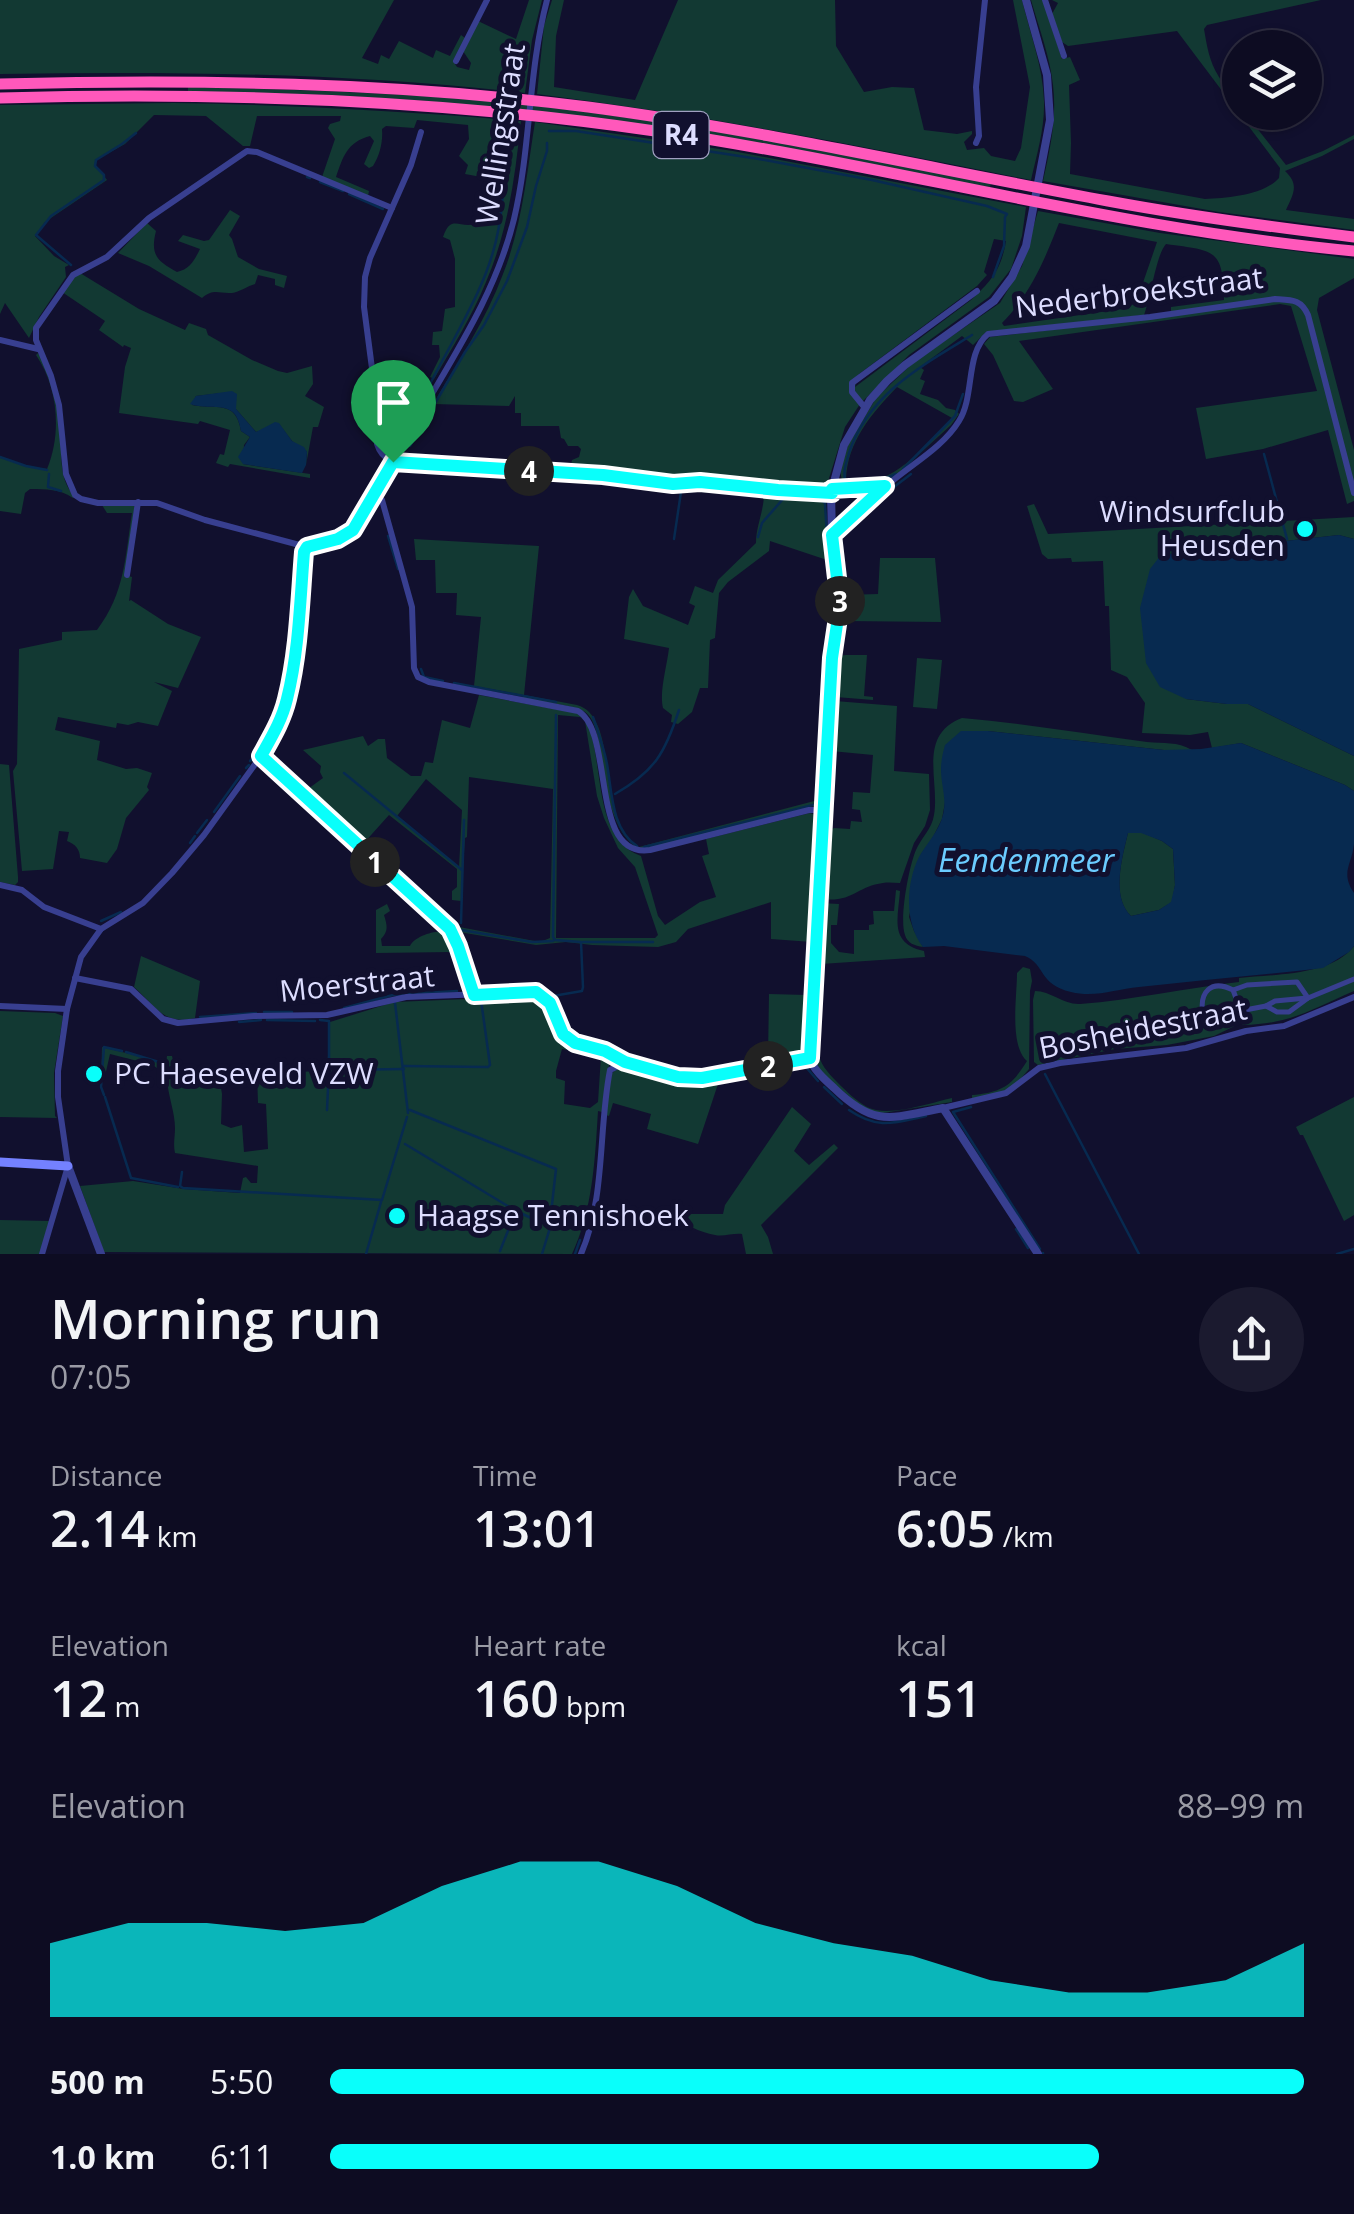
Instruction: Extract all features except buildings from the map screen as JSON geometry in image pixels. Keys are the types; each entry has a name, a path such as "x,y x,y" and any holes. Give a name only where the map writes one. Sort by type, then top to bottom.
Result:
{"highway":[{"name":"R4","path":"0,84 103,81 314,85 520,100 811,143 1179,213 1354,237"},
{"name":"R4","path":"0,98 238,96 381,102 521,114 656,131 1147,222 1354,252"}],"main road":[{"path":"0,1162 68,1166"}],"street":[{"path":"456,61 486,0"},
{"name":"Wellingstraat","path":"307,547 353,530 490,288 507,244 522,176 536,43 546,0"},
{"path":"976,143 976,87 985,0"},
{"path":"1026,0 1049,86 1050,113 1029,231 1018,268 998,297 904,365 878,390 844,444 832,491 832,535 840,604 832,658 810,1058 826,1081 867,1114 888,1116 943,1108 1038,1254"},
{"path":"1045,0 1064,56"},
{"path":"421,132 365,277 364,307 376,394 377,444 384,456 393,462 603,475 673,484 700,482 832,491 885,486"},
{"path":"100,1254 68,1166 58,1097 58,1071 75,978 81,958 100,929 154,893 204,834 261,756 278,725 287,699 307,547 167,506 98,503 76,495 66,474 60,404 36,340 36,328 73,275 107,257 149,218 247,151 392,208"},
{"path":"864,408 852,392 852,383 977,291"},
{"name":"Nederbroekstraat","path":"832,535 959,422 979,345 988,334 1276,299 1296,300 1308,315 1354,493"},
{"path":"0,340 39,349"},
{"path":"374,496 384,504 410,598 417,676 429,682 585,715 593,727 608,808 630,848 650,850 809,810 824,810"},
{"path":"127,575 138,502"},
{"path":"261,756 450,929 474,995"},
{"path":"0,885 17,888 44,907 100,929"},
{"name":"Moerstraat","path":"75,978 131,988 163,1019 178,1022 327,1015 406,997 536,992 550,1003 568,1038 625,1062"},
{"path":"1266,1006 1277,1012 1289,1012 1308,998 1354,979"},
{"path":"1232,990 1247,985 1296,982 1308,998"},
{"path":"1123,1028 1200,1018 1201,998 1206,990 1226,986 1246,1010 1275,1001 1308,998"},
{"name":"Bosheidestraat","path":"943,1108 1006,1093 1039,1068 1060,1062 1186,1048 1284,1026 1354,997"},
{"path":"0,1006 67,1009"},
{"path":"581,1254 598,1191 610,1070 625,1062 691,1079 810,1058"},
{"path":"42,1254 68,1166"}],"green space":[{"path":"0,0 394,0 362,58 378,64 381,55 389,59 399,41 433,58 436,50 450,56 461,35 465,38 453,61 457,67 469,70 471,63 463,51 478,21 516,39 529,0 542,0 525,93 395,81 263,75 0,74"},
{"path":"552,0 564,0 556,36 554,87 635,100 678,0 835,0 836,46 864,92 914,88 924,130 957,134 972,131 964,142 967,150 984,148 991,156 1015,161 1021,148 1030,87 1013,0 1022,0 1039,63 1044,101 1031,180 723,122 537,94 544,26"},
{"path":"1031,0 1043,0 1062,59 1070,57 1080,80 1069,85 1070,174 1205,199 1235,196 1255,192 1279,178 1280,168 1251,130 1258,130 1286,165 1354,135 1354,139 1322,156 1285,171 1294,185 1286,210 1354,219 1354,230 1219,212 1043,181 1054,97"},
{"path":"1052,0 1321,0 1207,25 1204,29 1209,53 1222,91 1177,31 1068,46 1062,42 1052,14 1058,3"},
{"path":"188,87 406,95 536,106 707,130 991,183 990,187 428,101 188,91"},
{"path":"174,103 348,109 521,121 510,203 494,263 475,307 434,379 430,377 440,357 439,345 432,345 433,332 442,331 445,309 455,307 455,259 450,240 443,237 450,225 482,221 492,203 495,183 465,174 468,165 459,156 469,139 468,125 417,120 414,128 386,126 382,129 378,157 369,168 364,164 374,141 370,136 356,142 336,177 369,191 368,196 322,177 335,139 328,128 341,116 257,116 250,146 243,146 206,116 154,115 125,144 96,160 107,180 45,222 35,236 69,265 65,267 66,277 29,338 5,303 0,314 0,105"},
{"path":"535,122 733,151 1026,207 1011,269 989,297 909,355 860,404 845,427 826,488 793,486 794,494 819,496 824,501 829,559 770,541 769,551 719,593 715,638 710,640 708,688 700,688 692,712 678,724 671,722 672,715 662,702 669,648 624,639 629,597 633,589 643,606 688,625 695,606 689,603 695,586 713,593 718,580 756,543 764,496 670,490 668,485 678,486 679,480 570,469 581,449 568,446 561,438 559,426 521,426 521,413 515,413 515,396 509,406 433,404 480,324 510,256","holes":["994,239 1006,241 994,274 971,300 855,387 859,374 977,286 987,275 984,272"]},
{"path":"230,210 240,216 229,235 238,257 259,269 287,276 284,288 275,285 275,279 258,275 255,284 238,291 213,292 202,298 149,266 118,253 147,223 156,231 154,246 160,261 181,271 200,249 178,241 183,235 209,240"},
{"path":"1038,211 1160,233 1354,259 1354,278 1319,298 1317,310 1354,450 1354,501 1347,504 1328,430 1263,449 1206,459 1196,408 1317,391 1291,306 1280,304 1019,341 1053,389 1023,402 1014,401 984,344 990,337 1171,316 1171,307 1224,300 1221,270 1213,255 1166,244 1144,315 986,332 973,345 962,336 920,367 924,370 920,379 925,381 920,394 959,414 951,425 893,478 867,486 842,481 840,470 848,445 876,398 914,362 1000,303 1022,266","holes":["1059,223 1157,242 1137,300 1129,308 1004,326 1002,323 1036,276","897,387 952,418 892,473 862,482 846,480 856,441"]},
{"path":"80,273 139,309 185,330 189,323 206,329 208,335 278,371 287,373 312,366 313,384 305,396 324,407 318,427 313,427 306,465 307,452 279,424 256,432 222,393 196,396 192,405 224,408 235,414 241,431 250,437 244,445 243,464 310,474 310,478 216,463 220,454 224,455 230,430 200,421 198,424 119,413 131,348 123,347 99,330 105,321 62,292"},
{"path":"38,353 54,389 63,472 74,496 30,489 25,493 21,514 0,511 0,456 21,465 47,469 52,455 55,410"},
{"path":"135,504 125,575 132,577 129,601 168,624 201,637 178,688 154,682 172,691 158,726 117,723 116,728 58,717 55,730 100,741 97,760 152,773 149,790 126,818 117,849 107,863 80,858 76,847 67,841 69,832 59,831 53,869 22,871 13,771 17,764 19,649 62,640 62,632 97,630 119,589 132,513 107,513 102,505"},
{"path":"1034,504 1048,534 1354,517 1354,539 1339,535 1161,555 1186,699 1248,704 1354,756 1354,791 1241,743 1212,748 1208,732 1142,733 1145,703 1127,677 1111,670 1103,561 1048,559 1042,554 1027,506"},
{"path":"414,539 539,546 524,695 577,705 590,714 599,729 617,817 626,835 639,847 818,800 826,630 832,635 821,804 654,848 637,848 623,834 614,816 592,721 585,712 572,707 474,686 481,617 456,615 457,593 436,593 435,560 416,560"},
{"path":"880,558 935,558 941,622 845,621 846,595 878,594"},
{"path":"867,655 864,696 873,700 836,697 837,656"},
{"path":"917,658 942,660 937,709 913,707"},
{"path":"479,695 576,713 586,719 607,815 625,847 641,856 658,916 665,925 700,902 716,897 702,856 709,854 706,839 810,813 818,816 812,942 771,939 771,902 688,929 676,942 658,947 566,942 536,945 459,932 459,927 540,942 550,938 553,789 469,777 461,901 452,900 457,869 389,815 363,844 305,791 323,778 321,766 303,750 363,736 368,746 385,739 387,758 411,776 421,776 425,762 433,763 442,720 470,728","holes":["558,715 585,721 604,818 618,848 635,867 658,935 655,938 556,938","426,779 462,810 459,868 397,816"]},
{"path":"835,701 897,706 894,771 929,774 930,810 900,883 874,885 832,900 821,899 825,834 834,828 850,829 851,821 862,822 860,810 852,809 853,792 870,793 873,755 831,751"},
{"path":"962,718 1176,744 1192,750 988,731 941,768 946,797 942,819 921,854 909,917 920,947 908,940 903,927 908,880 916,850 934,815 935,747 948,726"},
{"path":"0,764 9,765 18,877 15,885 0,882"},
{"path":"1141,832 1173,849 1175,885 1172,902 1159,910 1131,916 1121,899 1121,865 1128,833"},
{"path":"896,890 900,891 900,936 924,951 925,957 821,964 817,1049 833,1078 859,1102 876,1110 909,1108 952,1098 952,1102 883,1113 865,1110 820,1070 814,1057 820,903 839,904 837,925 831,925 831,943 839,952 854,954 854,930 869,930 869,925 874,924 873,911 894,911"},
{"path":"387,904 390,911 384,915 387,928 382,946 410,946 427,934 447,933 466,988 462,989 452,952 376,953 376,910"},
{"path":"1354,946 1354,991 1301,1014 1275,1022 1241,1023 1214,1036 1167,1045 1115,1049 1038,1065 1034,1062 1035,991 1074,1004 1120,1000 1317,968 1344,956"},
{"path":"141,956 200,981 195,1018 167,1016 134,987"},
{"path":"1023,967 1030,969 1032,981 1029,1069 1006,1091 972,1099 972,1095 1004,1087 1027,1061 1018,1044 1015,1020 1017,973"},
{"path":"769,994 807,995 804,1052 768,1060"},
{"path":"540,996 559,1040 606,1053 610,1059 602,1112 598,1111 592,1184 572,1254 104,1252 80,1186 133,1181 240,1193 243,1178 257,1183 258,1166 175,1153 175,1122 167,1079 159,1078 153,1065 110,1054 101,1084 102,1047 166,1063 167,1056 172,1056 174,1065 168,1067 174,1077 219,1076 221,1124 231,1128 242,1125 244,1152 268,1149 266,1104 258,1103 257,1073 327,1071 330,1022 394,1002","holes":["562,1049 601,1056 598,1102 590,1108 564,1104 565,1081 556,1078"]},
{"path":"0,1011 63,1016 54,1073 57,1118 0,1117"},
{"path":"630,1066 673,1081 719,1081 698,1144 647,1129 651,1114 613,1103 609,1116 606,1115 611,1074 619,1067"},
{"path":"1354,1097 1354,1215 1344,1221 1296,1127"},
{"path":"792,1107 811,1124 794,1151 809,1165 834,1144 838,1148 761,1225 773,1254 746,1254 742,1234 709,1234 678,1218 675,1214 723,1214 725,1205"},
{"path":"0,1220 49,1221 40,1254 0,1254"}],"water":[{"path":"232,391 237,394 236,409 256,432 279,423 292,441 304,447 306,465 302,473 243,464 238,457 250,437 241,431 234,414 223,408 190,404 196,396"},
{"path":"1339,535 1354,539 1354,756 1248,704 1186,699 1160,687 1146,663 1140,608 1150,569 1161,555"},
{"name":"Eendenmeer","path":"961,731 1164,750 1241,743 1345,785 1354,791 1354,844 1347,874 1354,893 1354,946 1323,968 1089,994 1060,989 1025,956 923,947 910,915 911,879 943,815 941,769 945,745","holes":["1128,833 1162,841 1173,849 1175,885 1171,902 1159,910 1131,916 1121,899 1120,888"]}],"waterway":[{"path":"549,131 576,131 759,159 987,206 1007,214 1004,246 993,277"},
{"path":"71,265 36,235 51,216 104,180 95,166 96,160 136,133"},
{"path":"384,450 392,450 408,424 485,276 499,224 506,137"},
{"path":"410,446 507,281 527,227 547,143"},
{"path":"320,182 343,191"},
{"path":"349,194 383,209"},
{"path":"896,474 877,482 846,483 846,465 858,432 869,414 899,383 972,335"},
{"path":"903,469 955,416 963,394"},
{"path":"1264,454 1287,539"},
{"path":"0,457 47,470"},
{"path":"415,472 423,471"},
{"path":"428,471 606,479 667,487"},
{"path":"49,474 48,487 61,491"},
{"path":"894,487 911,474"},
{"path":"674,539 681,492 701,490 782,497 762,523 758,537"},
{"path":"842,532 887,493"},
{"path":"816,497 825,503 828,553"},
{"path":"388,536 398,569"},
{"path":"827,656 828,633"},
{"path":"834,691 836,656"},
{"path":"826,661 826,677"},
{"path":"421,669 424,677 443,681"},
{"path":"454,683 556,702"},
{"path":"823,726 825,683"},
{"path":"832,750 834,707"},
{"path":"615,794 657,759 679,710"},
{"path":"556,715 553,937 581,942 583,987 582,991 553,996 571,1036 614,1049 640,1063 682,1074"},
{"path":"593,717 606,758 617,820 637,846"},
{"path":"255,753 262,744"},
{"path":"246,768 249,765"},
{"path":"344,773 462,870"},
{"path":"214,812 240,776"},
{"path":"644,847 813,805"},
{"path":"326,811 360,843"},
{"path":"197,833 207,820"},
{"path":"461,923 464,820"},
{"path":"190,843 195,836"},
{"path":"369,850 398,877"},
{"path":"810,934 812,873"},
{"path":"101,921 121,912"},
{"path":"461,930 532,942 553,941"},
{"path":"583,942 653,942"},
{"path":"344,1008 393,995 457,991"},
{"path":"404,1066 488,1067 481,1000 537,997"},
{"path":"395,1003 408,1113"},
{"path":"264,1012 292,1012"},
{"path":"200,1017 256,1013"},
{"path":"239,1022 261,1020"},
{"path":"267,1020 315,1021"},
{"path":"320,1020 329,1021 329,1067 404,1069"},
{"path":"104,1095 104,1047 122,1051"},
{"path":"126,1052 162,1063"},
{"path":"695,1075 802,1054"},
{"path":"721,1079 798,1064"},
{"path":"805,1066 818,1081"},
{"path":"327,1110 329,1068"},
{"path":"1045,1074 1139,1254"},
{"path":"824,1087 842,1104"},
{"path":"105,1097 131,1178 178,1187"},
{"path":"971,1107 953,1112 1040,1249"},
{"path":"410,1110 556,1169 549,1231 542,1254"},
{"path":"849,1110 878,1123 926,1116"},
{"path":"182,1172 183,1188 382,1200 407,1117"},
{"path":"405,1144 542,1223"},
{"path":"366,1254 381,1202"},
{"path":"500,1251 515,1213"},
{"path":"1016,1229 1028,1248"},
{"path":"575,1254 580,1240"},
{"path":"1337,1254 1354,1249"}],"place":[{"name":"Windsurfclub Heusden","path":"1305,529"},
{"name":"PC Haeseveld VZW","path":"94,1074"},
{"name":"Haagse Tennishoek","path":"397,1216"}],"route":[{"path":"393,462 832,493 832,489 885,486 832,535 840,604 832,658 810,1058 702,1078 678,1077 575,1043 563,1034 550,1003 536,992 474,995 450,929 261,756 287,699 301,612 304,552 307,547 338,539 353,530 393,462"}]}
